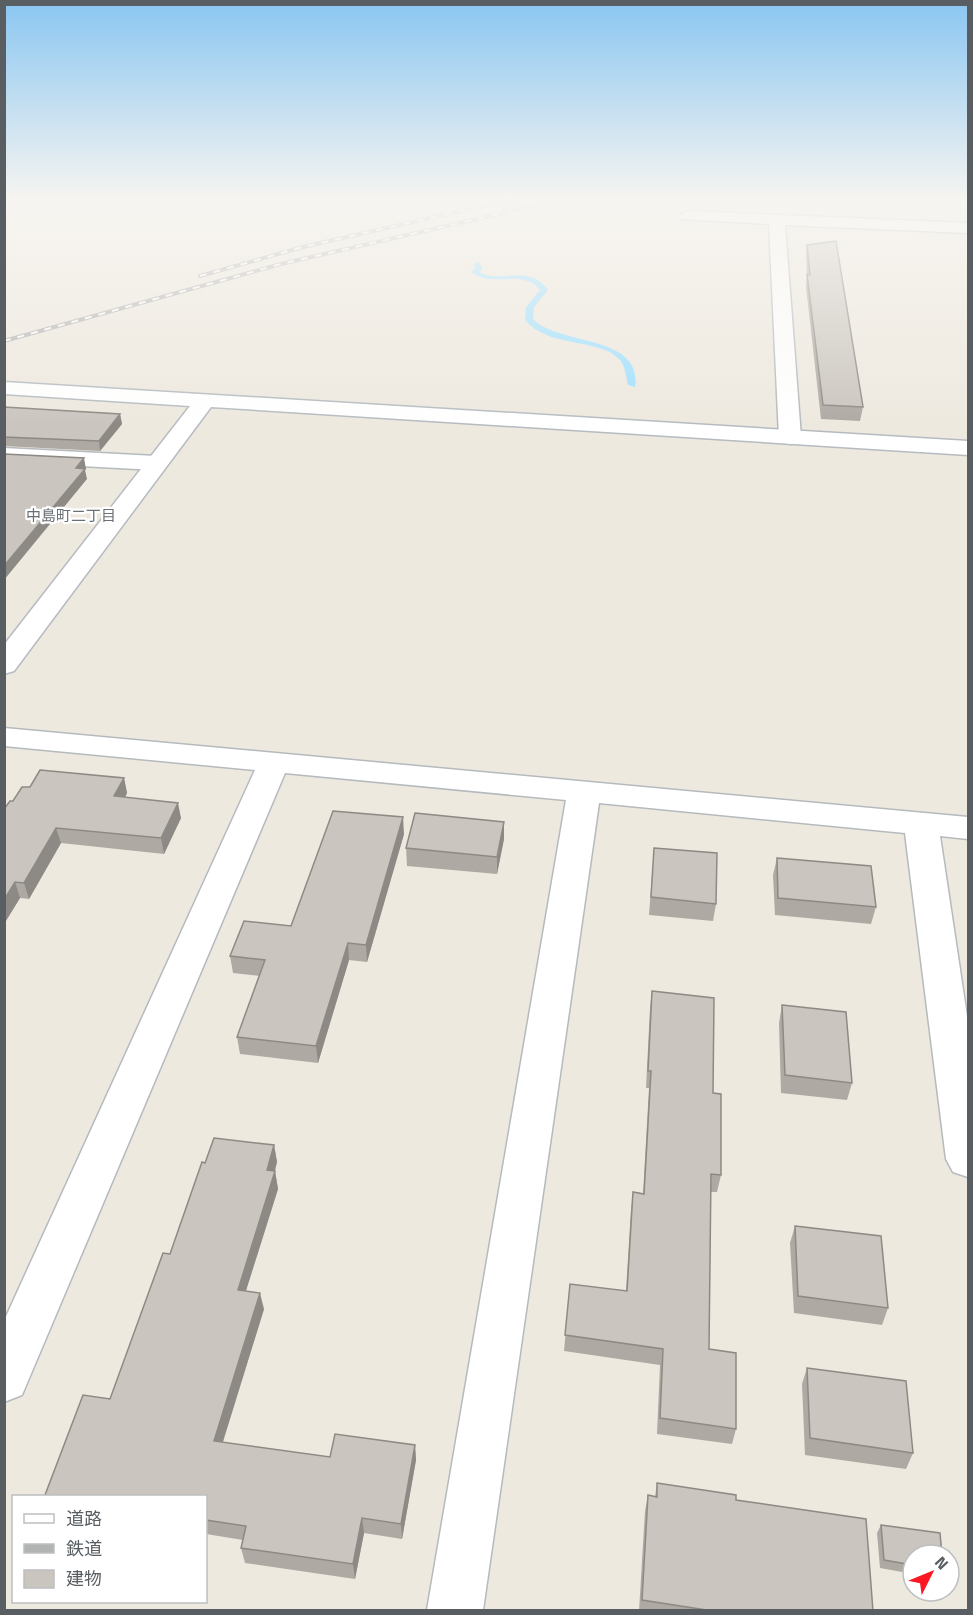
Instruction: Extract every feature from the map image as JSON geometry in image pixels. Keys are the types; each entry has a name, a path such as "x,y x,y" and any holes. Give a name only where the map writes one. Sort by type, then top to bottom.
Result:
{"street":[{"path":"780,275 790,437"},
{"path":"4,388 969,448"},
{"path":"4,666 206,399"},
{"path":"4,454 156,463"},
{"path":"4,737 969,828"},
{"path":"4,1378 274,764"},
{"path":"455,1611 584,792"},
{"path":"921,824 969,1159"}],"building":[{"path":"807,275 842,275 863,407 823,405"},
{"path":"4,407 120,414 99,441 4,437"},
{"path":"4,454 84,458 76,468 85,469 4,566"},
{"path":"40,770 124,778 114,796 178,803 161,838 56,828 24,883 15,882 4,900 4,809 10,801 13,801 22,787 30,787"},
{"path":"333,811 403,817 366,945 348,943 316,1046 237,1037 265,960 230,956 244,921 291,926"},
{"path":"415,813 504,822 497,857 406,848"},
{"path":"654,848 717,853 716,904 651,897"},
{"path":"777,858 871,866 876,907 778,898"},
{"path":"652,991 714,998 713,1093 721,1094 721,1175 711,1174 709,1349 736,1353 736,1429 660,1418 663,1349 565,1335 570,1284 627,1291 633,1192 644,1194 651,1071 648,1071"},
{"path":"782,1005 846,1012 852,1083 785,1075"},
{"path":"214,1138 274,1145 267,1170 275,1171 238,1290 260,1293 214,1441 330,1457 335,1434 415,1445 401,1524 362,1518 353,1564 241,1548 246,1526 207,1520 207,1495 45,1495 83,1395 110,1399 163,1253 170,1254 202,1162 205,1163"},
{"path":"795,1226 881,1236 888,1308 798,1296"},
{"path":"807,1368 906,1381 913,1453 810,1438"},
{"path":"657,1483 736,1495 736,1500 866,1519 873,1611 713,1611 642,1600 648,1495 657,1497"},
{"path":"881,1525 940,1533 941,1543 901,1543 901,1563 884,1560"}],"waterway":[{"path":"480,275 492,278 521,276 538,282 544,290 530,307 529,320 538,329 609,349 620,355 627,365 632,385"}],"railway":[{"path":"4,341 240,275"}],"district":[{"name":"中島町二丁目","path":"71,515"}]}
